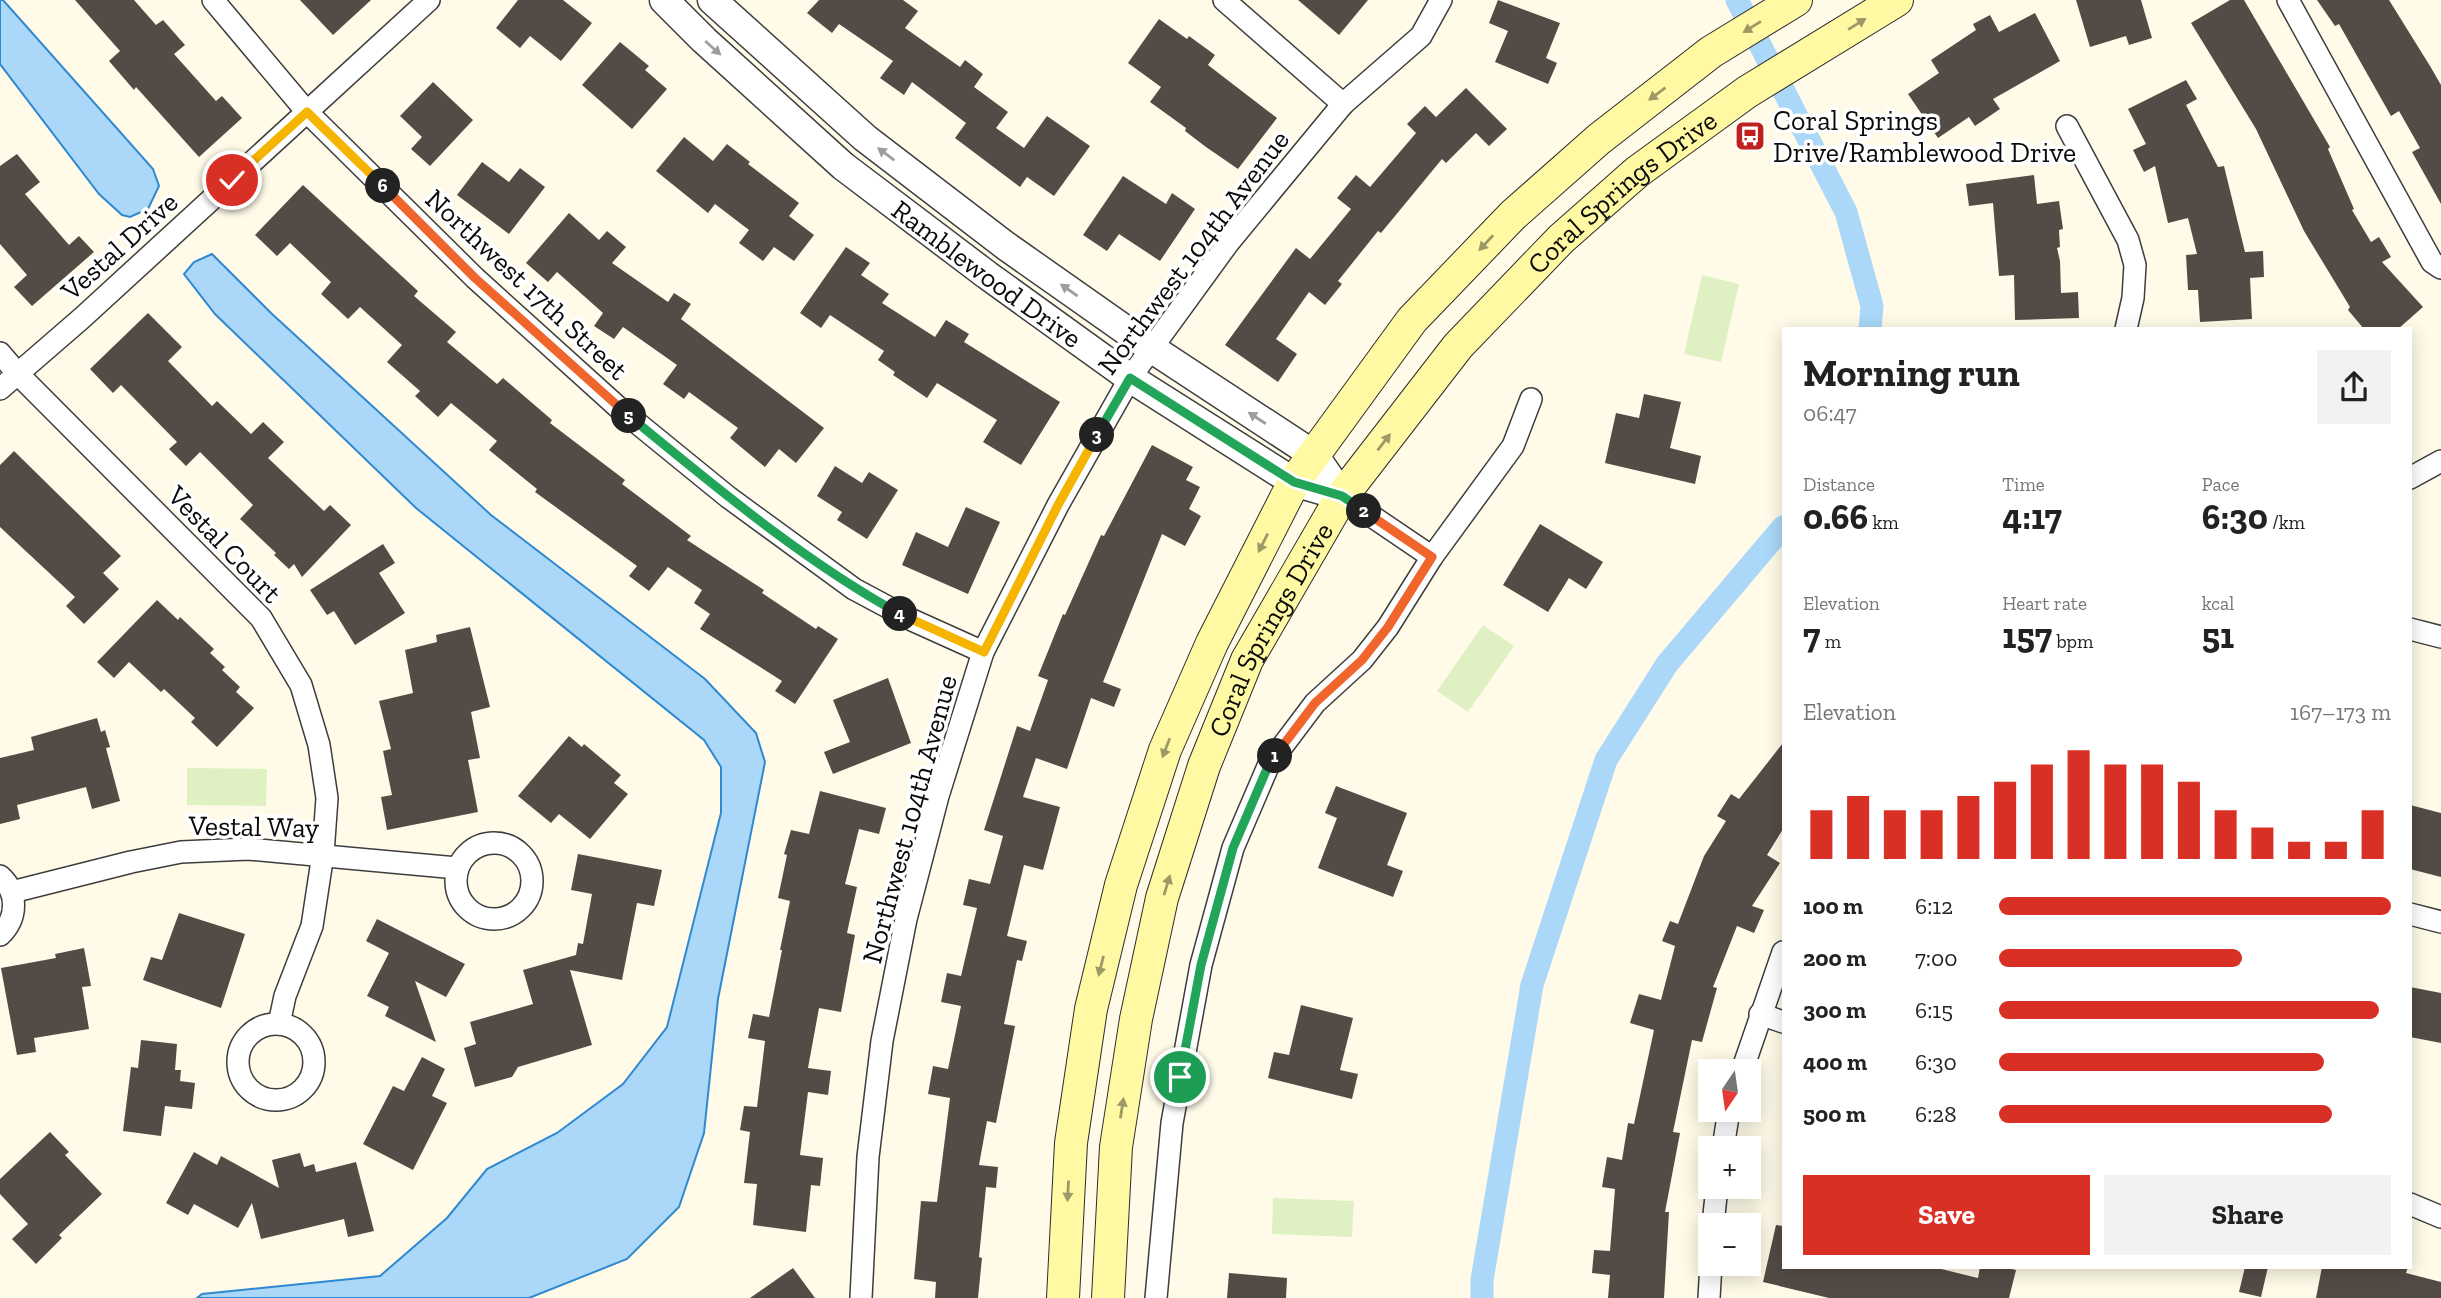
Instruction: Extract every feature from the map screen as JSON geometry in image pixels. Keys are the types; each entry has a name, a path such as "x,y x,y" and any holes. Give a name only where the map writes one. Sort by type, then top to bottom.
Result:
{"main road":[{"name":"Coral Springs Drive","path":"1108,1298 1116,1147 1136,1019 1162,898 1204,766 1247,660 1342,496 1458,346 1561,239 1637,172 1747,92 1897,0"},
{"name":"Coral Springs Drive","path":"1063,1298 1071,1143 1091,1009 1121,885 1165,750 1212,643 1294,482 1412,320 1513,215 1599,139 1711,52 1794,1"}],"street":[{"name":"Northwest 17th Street","path":"212,0 307,112 475,278 620,409 728,497 854,589 912,620 984,652"},
{"name":"Vestal Drive","path":"0,389 82,318 429,0"},
{"name":"Ramblewood Drive","path":"664,0 704,40 843,166 987,275 1130,378 1294,482 1342,496 1432,557"},
{"name":"Ramblewood Drive","path":"712,0 864,138 1006,246 1151,348 1314,455 1342,496"},
{"path":"1224,0 1343,104"},
{"name":"Northwest 104th Avenue","path":"861,1298 868,1157 882,1041 909,907 939,796 984,652 1058,505 1130,378 1151,348 1229,242 1343,104 1422,36 1441,0"},
{"path":"2288,0 2432,262 2441,268"},
{"path":"2067,127 2128,240 2135,265 2133,298 2126,327"},
{"name":"Vestal Court","path":"0,353 261,618 301,685 319,745 327,799 323,854 312,926 285,996 279,1024"},
{"path":"1156,1298 1172,1123 1201,965 1233,848 1269,764 1315,703 1362,660 1388,627 1432,557 1513,446 1531,399"},
{"path":"2412,477 2441,461"},
{"path":"2412,630 2441,637"},
{"name":"Vestal Way","path":"0,934 12,918 14,905 6,884 181,852 248,849 457,868"},
{"path":"2412,915 2441,922"},
{"path":"1746,1059 1782,954"},
{"path":"1760,1014 1782,1022"},
{"path":"2412,1205 2441,1217"},
{"path":"1709,1298 1710,1276"}],"green space":[{"path":"1702,275 1739,284 1721,362 1684,354"},
{"path":"1483,625 1514,646 1468,712 1437,691"},
{"path":"187,768 267,769 266,806 187,805"},
{"path":"1273,1198 1354,1201 1352,1237 1272,1234"}],"water":[{"path":"0,0 3,0 153,169 159,186 148,209 130,217 122,215 99,194 0,64"},
{"path":"212,254 271,313 491,515 705,679 756,733 765,762 718,999 704,1133 679,1207 627,1259 529,1298 197,1298 202,1294 380,1276 447,1218 487,1169 557,1133 623,1084 667,1027 721,813 721,767 704,740 416,508 215,314 184,274 194,262"}],"building":[{"path":"75,0 134,0 156,25 163,20 185,45 174,54 216,101 222,96 242,118 199,157 109,61 120,51"},
{"path":"300,0 371,0 333,35"},
{"path":"518,0 563,0 592,23 561,61 530,36 520,48 496,28"},
{"path":"819,0 903,0 918,11 905,28 960,67 965,60 983,74 974,87 1008,112 996,128 1024,148 1047,116 1090,146 1054,196 1027,177 1020,187 955,138 966,123 912,82 904,95 880,78 893,61 839,24 832,33 807,13"},
{"path":"1298,0 1368,0 1339,35"},
{"path":"1498,0 1560,23 1546,58 1557,63 1548,84 1495,62 1508,31 1489,23"},
{"path":"2076,0 2141,0 2152,38 2129,45 2126,36 2090,47"},
{"path":"2230,0 2244,0 2330,147 2328,149 2354,209 2352,210 2371,242 2379,237 2391,257 2382,262 2423,307 2400,327 2362,327 2348,310 2350,307 2304,231 2256,129 2191,23"},
{"path":"2317,0 2389,0 2430,66 2441,85 2441,204 2412,152 2420,148 2399,111 2391,116 2339,24 2335,26"},
{"path":"2035,13 2060,61 1993,99 2000,109 1975,126 1969,117 1938,138 1908,94 1939,73 1931,60 1976,30 1973,24 1990,15 1999,32"},
{"path":"1159,19 1215,55 1208,65 1277,118 1238,169 1150,102 1161,87 1128,63"},
{"path":"620,42 649,66 645,70 667,89 632,129 582,85"},
{"path":"2186,80 2197,99 2186,105 2218,167 2224,166 2245,252 2263,251 2264,277 2250,278 2252,319 2200,322 2198,290 2188,290 2186,255 2197,254 2188,218 2168,223 2155,166 2144,172 2133,150 2146,144 2128,109"},
{"path":"433,82 473,120 430,166 411,149 422,137 400,116"},
{"path":"1466,88 1507,129 1489,146 1476,133 1446,163 1442,159 1381,233 1378,231 1338,281 1342,284 1325,305 1309,292 1276,339 1297,354 1278,382 1225,345 1296,248 1310,259 1351,209 1337,198 1356,175 1370,187 1416,133 1407,124 1425,106 1436,117"},
{"path":"684,137 713,161 727,144 750,162 748,164 799,203 789,216 814,235 794,261 774,247 763,261 739,243 749,230 715,204 708,213 656,171"},
{"path":"17,154 40,182 25,194 69,245 79,236 94,252 32,306 14,287 27,275 0,244 0,166"},
{"path":"482,162 509,182 520,168 545,187 509,234 457,195"},
{"path":"2034,175 2037,204 2059,201 2063,229 2059,230 2060,247 2057,248 2061,293 2078,292 2079,318 2015,320 2014,275 1999,276 1993,203 1969,206 1966,184"},
{"path":"1123,176 1166,204 1172,193 1195,209 1160,261 1119,234 1107,251 1083,235"},
{"path":"303,185 418,291 414,296 456,332 447,342 497,384 503,378 552,420 550,423 625,480 622,484 691,536 687,540 764,590 762,593 816,629 818,626 838,639 795,704 775,691 782,681 700,629 710,614 694,603 702,590 668,567 649,591 629,576 637,566 535,492 537,489 489,450 497,441 451,403 438,417 415,396 420,391 387,362 402,345 360,307 348,319 321,294 331,282 290,243 277,256 255,235"},
{"path":"569,213 599,240 607,231 626,247 612,263 668,302 674,293 691,304 681,319 824,428 796,463 779,449 765,467 730,438 738,428 689,392 684,399 663,384 677,365 623,327 614,339 594,326 603,313 557,272 548,282 526,263"},
{"path":"846,247 870,263 861,275 889,294 882,303 935,337 946,320 969,334 964,342 1060,402 1021,465 983,442 997,420 937,383 927,398 893,375 895,372 878,360 884,351 830,315 821,328 800,313"},
{"path":"148,313 182,347 168,361 212,406 217,401 251,434 263,422 284,442 268,458 324,511 330,505 351,525 302,577 294,564 289,569 240,519 253,505 200,452 186,466 169,449 177,442 121,385 113,393 90,369"},
{"path":"1644,394 1681,402 1670,448 1701,456 1695,484 1605,463 1616,413 1639,418"},
{"path":"1152,445 1193,467 1186,480 1200,487 1189,509 1201,516 1185,546 1162,534 1103,682 1121,689 1114,707 1091,698 1067,769 1036,758 1023,797 1060,807 1043,870 1024,865 1007,936 1027,941 1022,961 1017,960 1004,1024 1015,1026 996,1123 987,1121 979,1165 998,1167 996,1188 986,1187 978,1298 935,1298 936,1282 914,1279 921,1201 937,1202 950,1098 928,1094 933,1066 948,1069 961,1006 941,1002 947,973 961,976 977,908 963,905 969,879 990,884 1003,836 984,830 1017,726 1030,731 1048,680 1038,676 1063,614 1065,615 1101,535 1104,536"},
{"path":"14,451 121,556 103,573 119,589 84,624 66,606 75,597 0,527 0,465"},
{"path":"835,466 862,483 869,472 898,490 867,539 837,520 842,512 817,496"},
{"path":"966,507 1000,522 968,594 902,565 916,532 948,547"},
{"path":"1540,524 1603,562 1586,589 1569,578 1548,612 1503,585"},
{"path":"383,544 395,563 379,573 405,613 355,645 334,611 327,615 310,590"},
{"path":"157,600 178,620 180,617 214,649 210,653 225,667 222,670 240,687 236,692 254,708 217,747 191,722 195,718 164,689 161,692 129,662 114,678 97,662"},
{"path":"470,627 490,707 471,712 480,758 468,760 478,812 387,830 381,797 392,795 383,751 391,749 379,701 413,693 405,650 437,642 436,635"},
{"path":"888,678 911,743 833,774 824,752 850,742 833,700"},
{"path":"97,718 101,732 105,730 110,747 106,748 120,801 92,809 86,787 17,805 20,819 0,824 0,758 34,750 31,737"},
{"path":"569,736 582,747 584,744 621,775 614,783 628,794 590,839 559,814 551,823 518,796"},
{"path":"1782,744 1782,831 1767,855 1780,863 1752,906 1764,910 1754,933 1737,926 1713,987 1717,988 1702,1042 1692,1040 1673,1132 1680,1133 1665,1212 1669,1212 1664,1298 1608,1298 1610,1275 1592,1273 1594,1250 1610,1251 1615,1189 1602,1187 1607,1157 1622,1160 1628,1123 1634,1124 1654,1030 1630,1023 1639,994 1661,1000 1675,946 1662,941 1670,921 1678,924 1704,856 1726,821 1717,816 1731,794 1739,799"},
{"path":"1336,786 1407,813 1387,865 1403,871 1393,897 1318,868 1337,818 1325,813"},
{"path":"820,791 886,808 879,834 859,829 845,884 857,887 847,933 855,935 841,1012 819,1008 808,1068 831,1071 828,1095 808,1092 800,1155 823,1158 820,1186 811,1185 806,1232 753,1225 757,1184 744,1183 750,1132 740,1130 744,1106 757,1107 765,1041 748,1038 753,1014 769,1017 790,901 778,898 787,855 784,854 791,830 809,834"},
{"path":"2412,806 2441,813 2441,877 2412,870"},
{"path":"578,854 662,870 654,906 637,903 622,980 570,970 592,1045 518,1067 512,1077 475,1087 464,1048 476,1044 470,1022 533,1004 523,970 576,955 578,943 583,944 592,894 571,890"},
{"path":"179,913 245,934 221,1008 143,980 151,957 162,960"},
{"path":"377,919 465,964 446,997 415,981 436,1042 385,1016 389,1007 367,996 389,953 366,941"},
{"path":"84,948 91,986 82,987 89,1029 34,1038 36,1052 17,1055 1,968 56,958 55,954"},
{"path":"2412,987 2441,993 2441,1043 2412,1037"},
{"path":"1301,1005 1353,1018 1340,1070 1358,1074 1352,1099 1268,1078 1274,1052 1289,1055"},
{"path":"141,1040 177,1044 175,1070 181,1070 180,1081 195,1083 192,1109 165,1106 161,1136 123,1131 131,1067 138,1068"},
{"path":"422,1057 445,1069 432,1096 447,1103 413,1170 363,1144 393,1086 404,1091"},
{"path":"50,1132 69,1152 65,1155 102,1194 59,1235 62,1238 36,1264 12,1239 28,1224 0,1194 0,1179"},
{"path":"194,1152 217,1165 221,1156 279,1188 272,1160 300,1153 304,1167 314,1164 316,1172 356,1162 374,1231 348,1237 344,1219 261,1239 252,1203 238,1228 194,1204 188,1215 166,1203"},
{"path":"1776,1225 1782,1226 1782,1269 1941,1269 1978,1278 1980,1269 2016,1270 2009,1298 1829,1298 1763,1282"},
{"path":"793,1268 815,1298 750,1298"},
{"path":"2245,1269 2268,1269 2261,1297 2239,1292"},
{"path":"2322,1269 2407,1269 2406,1273 2441,1282 2441,1298 2316,1298"},
{"path":"1229,1273 1287,1278 1286,1298 1227,1298"}],"waterway":[{"path":"1737,0 1846,212 1872,306 1870,327"},
{"path":"1482,1298 1482,1280 1532,985 1606,760 1667,664 1782,528"}],"place":[{"name":"Coral Springs Drive/Ramblewood Drive","path":"1750,136"}],"route":[{"path":"232,180 307,112 475,278 620,409 728,497 854,589 912,620 984,652 1058,505 1130,378 1294,482 1342,496 1432,557 1388,627 1362,660 1315,703 1269,764 1233,848 1201,965 1180,1077"}]}
